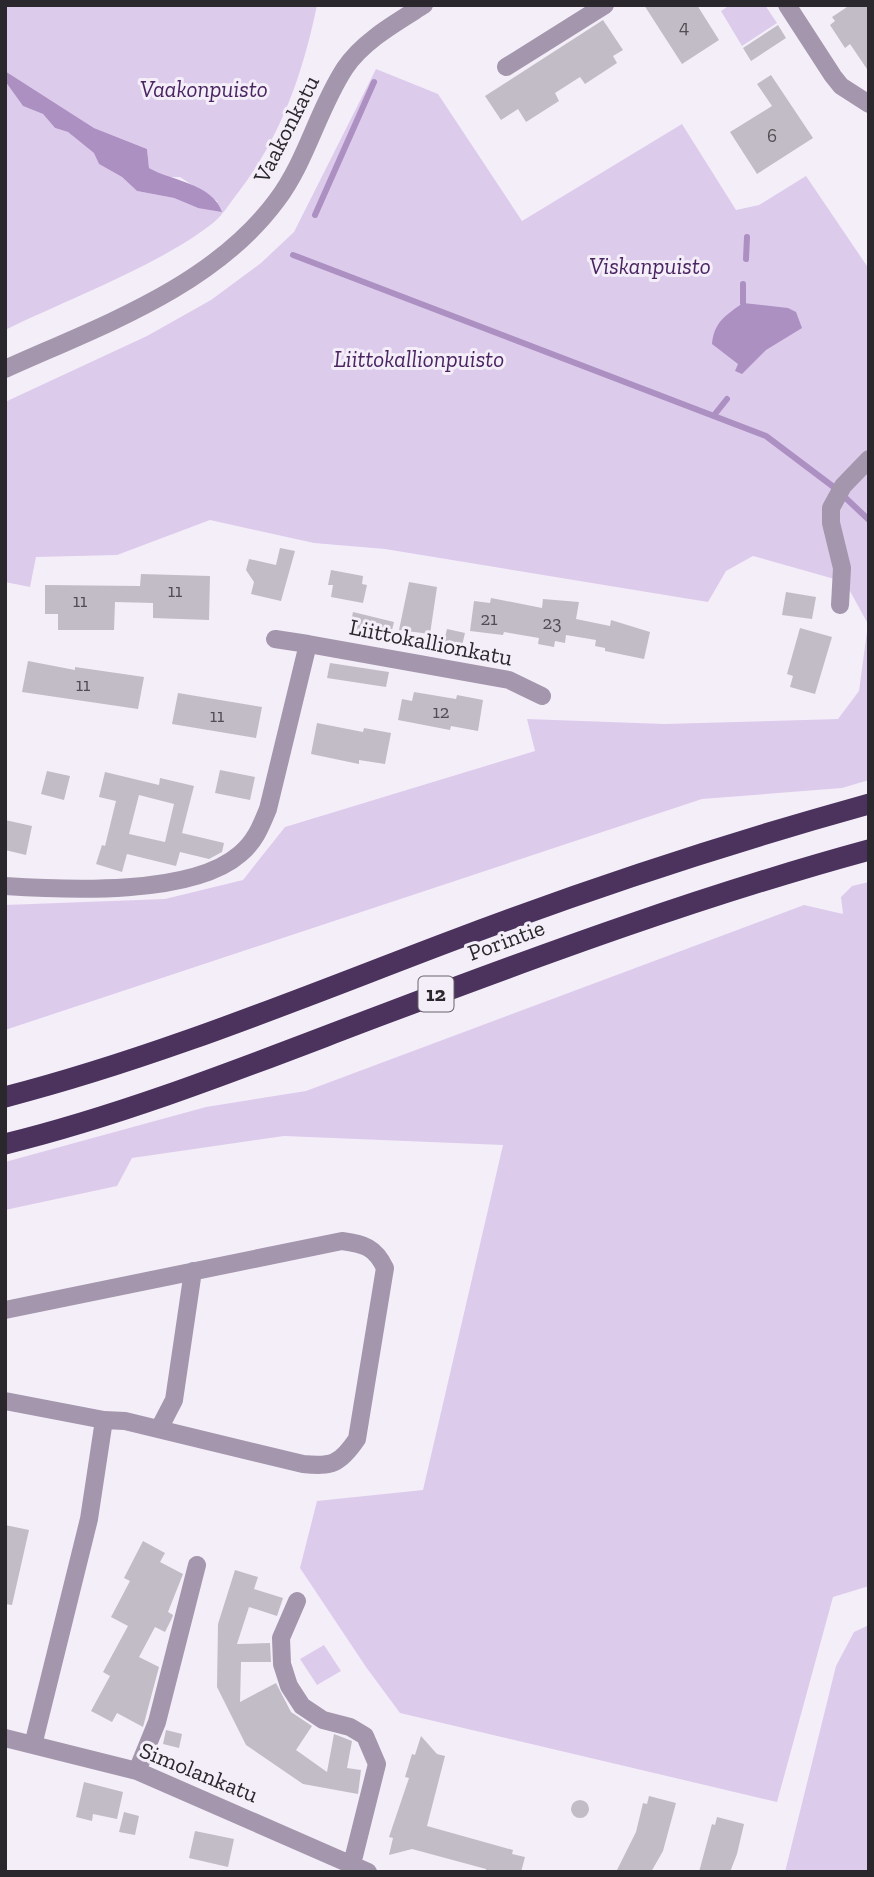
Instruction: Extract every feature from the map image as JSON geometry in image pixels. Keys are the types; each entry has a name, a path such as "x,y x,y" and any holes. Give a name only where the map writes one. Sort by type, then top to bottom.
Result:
{"highway":[{"name":"Porintie","path":"5,1097 163,1048 594,888 738,841 869,804"},
{"name":"Porintie","path":"5,1144 165,1094 624,925 750,882 869,850"}],"street":[{"name":"Vaakonkatu","path":"5,369 156,299 233,249 287,186 346,66 363,49 424,5"},
{"path":"506,67 604,5"},
{"path":"787,5 841,86 869,104"},
{"path":"840,605 842,568 831,523 831,508 840,491 869,459"},
{"name":"Liittokallionkatu","path":"275,639 509,680 542,696"},
{"path":"5,886 116,889 218,868 241,854 258,833 268,809 308,644"},
{"path":"5,1310 342,1241 366,1245 378,1254 385,1268 357,1439 346,1455 328,1466 303,1464 125,1421 104,1420 5,1401"},
{"path":"159,1429 174,1400 193,1271"},
{"path":"33,1745 89,1519 104,1420"},
{"path":"137,1771 157,1722 197,1565"},
{"path":"297,1601 281,1638 282,1664 289,1686 302,1706 323,1720 350,1727 365,1736 377,1763 360,1868"},
{"name":"Simolankatu","path":"5,1738 137,1771 360,1868"}],"green space":[{"name":"Vaakonpuisto","path":"5,5 317,5 305,56 278,128 252,173 220,217 191,238 141,267 5,330 5,81 23,106 43,114 55,128 68,132 95,153 99,164 122,177 137,191 174,198 198,208 218,202 180,177 165,177 149,168 147,149 94,128 5,71"},
{"path":"730,5 765,5 777,23 742,46 721,11"},
{"path":"376,69 438,94 522,221 682,124 736,210 759,205 806,176 869,269 869,780 842,788 702,799 5,1030 5,905 165,899 243,880 285,827 535,751 527,719 664,724 838,719 859,691 868,624 845,582 753,556 726,571 708,602 385,549 314,543 210,520 117,555 36,557 30,587 5,582 5,402 147,336 211,300 261,263 294,232"},
{"path":"869,882 869,1586 833,1597 777,1802 400,1713 300,1568 317,1501 423,1490 503,1145 284,1136 132,1158 117,1186 5,1210 5,1162 206,1107 306,1091 804,905 843,914 841,897 852,886"},
{"path":"869,1625 869,1872 785,1872 836,1666 854,1632"},
{"path":"324,1645 341,1671 317,1685 300,1659"}],"shaded area":[{"path":"5,71 94,128 147,149 149,168 200,189 217,202 222,212 137,191 122,177 99,164 94,153 68,132 55,128 43,114 23,106 5,81"},
{"path":"743,303 788,308 796,312 802,328 766,350 742,374 735,371 738,364 712,344 718,325 726,315"}],"building":[{"path":"644,5 697,5 719,40 682,64"},
{"path":"850,5 869,5 869,72 850,44 845,48 830,25 835,21 832,17"},
{"path":"603,20 623,50 613,56 617,63 585,84 580,77 555,93 559,101 526,122 518,109 501,120 485,96"},
{"path":"778,25 786,38 751,61 743,48"},
{"path":"771,75 813,138 757,174 730,132 772,106 757,84"},
{"path":"280,548 295,551 281,601 251,594 254,582 246,570 249,559 276,565"},
{"path":"331,570 363,576 362,584 367,585 363,603 331,597 333,585 328,585"},
{"path":"141,574 210,576 209,620 153,618 153,603 115,602 114,630 58,630 58,614 45,614 45,585 140,586"},
{"path":"409,582 437,587 430,634 399,630"},
{"path":"786,592 816,597 812,619 782,615"},
{"path":"491,598 542,608 543,599 579,602 576,619 610,626 611,620 650,632 644,659 605,651 605,648 595,646 596,640 566,635 565,643 555,641 554,647 538,644 539,638 504,632 503,635 470,631 474,601 490,603"},
{"path":"353,612 394,622 390,638 349,632"},
{"path":"800,628 832,637 815,694 790,687 793,676 787,674"},
{"path":"447,629 465,633 461,650 443,646"},
{"path":"28,661 75,670 75,667 144,677 138,709 22,692"},
{"path":"330,663 389,672 386,687 327,678"},
{"path":"414,692 456,699 457,695 483,700 478,731 451,726 450,730 398,720 402,699 412,701"},
{"path":"178,693 262,707 256,738 172,724"},
{"path":"317,723 363,732 364,728 391,733 385,764 359,760 359,764 311,754"},
{"path":"220,770 255,777 250,800 215,793"},
{"path":"47,771 70,776 64,800 41,794"},
{"path":"105,772 159,785 160,778 194,786 182,833 224,843 222,852 209,859 180,852 176,866 127,854 122,872 96,864 102,845 105,846 116,801 99,797","holes":["139,795 174,804 165,842 129,834"]},
{"path":"5,820 32,826 26,855 5,850"},
{"path":"5,1525 29,1530 12,1605 5,1604"},
{"path":"143,1541 165,1553 160,1562 183,1574 168,1612 173,1615 165,1632 155,1627 139,1657 159,1667 143,1727 117,1713 112,1722 91,1711 110,1676 103,1672 128,1626 111,1617 130,1581 124,1578"},
{"path":"235,1570 258,1577 254,1589 283,1598 277,1616 249,1607 237,1644 270,1643 271,1662 241,1662 240,1702 276,1683 291,1712 312,1726 296,1750 327,1772 334,1734 352,1741 347,1768 361,1770 358,1794 303,1784 246,1745 217,1687 218,1624"},
{"path":"166,1730 182,1734 179,1748 163,1744"},
{"path":"421,1736 437,1754 445,1756 427,1826 513,1850 512,1854 525,1857 521,1872 486,1872 486,1869 412,1849 389,1855 393,1838 389,1837 409,1778 405,1777"},
{"path":"84,1782 123,1792 117,1819 93,1814 92,1821 76,1817"},
{"path":"649,1796 676,1803 663,1851 651,1872 616,1872 636,1832 643,1803 647,1804"},
{"path":"580,1800 586,1803 589,1809 586,1815 580,1818 574,1815 571,1809 574,1803"},
{"path":"124,1812 139,1816 135,1835 119,1832"},
{"path":"717,1817 744,1824 737,1854 730,1872 699,1872 712,1824 715,1825"},
{"path":"195,1831 234,1839 228,1867 189,1858"}],"waterway":[{"path":"315,215 374,82"},
{"path":"746,259 747,237"},
{"path":"293,255 766,436 835,488 869,520"},
{"path":"743,284 743,303"},
{"path":"715,414 727,399"}],"park label":[{"name":"Viskanpuisto","path":"650,266"},
{"name":"Liittokallionpuisto","path":"419,359"}]}
